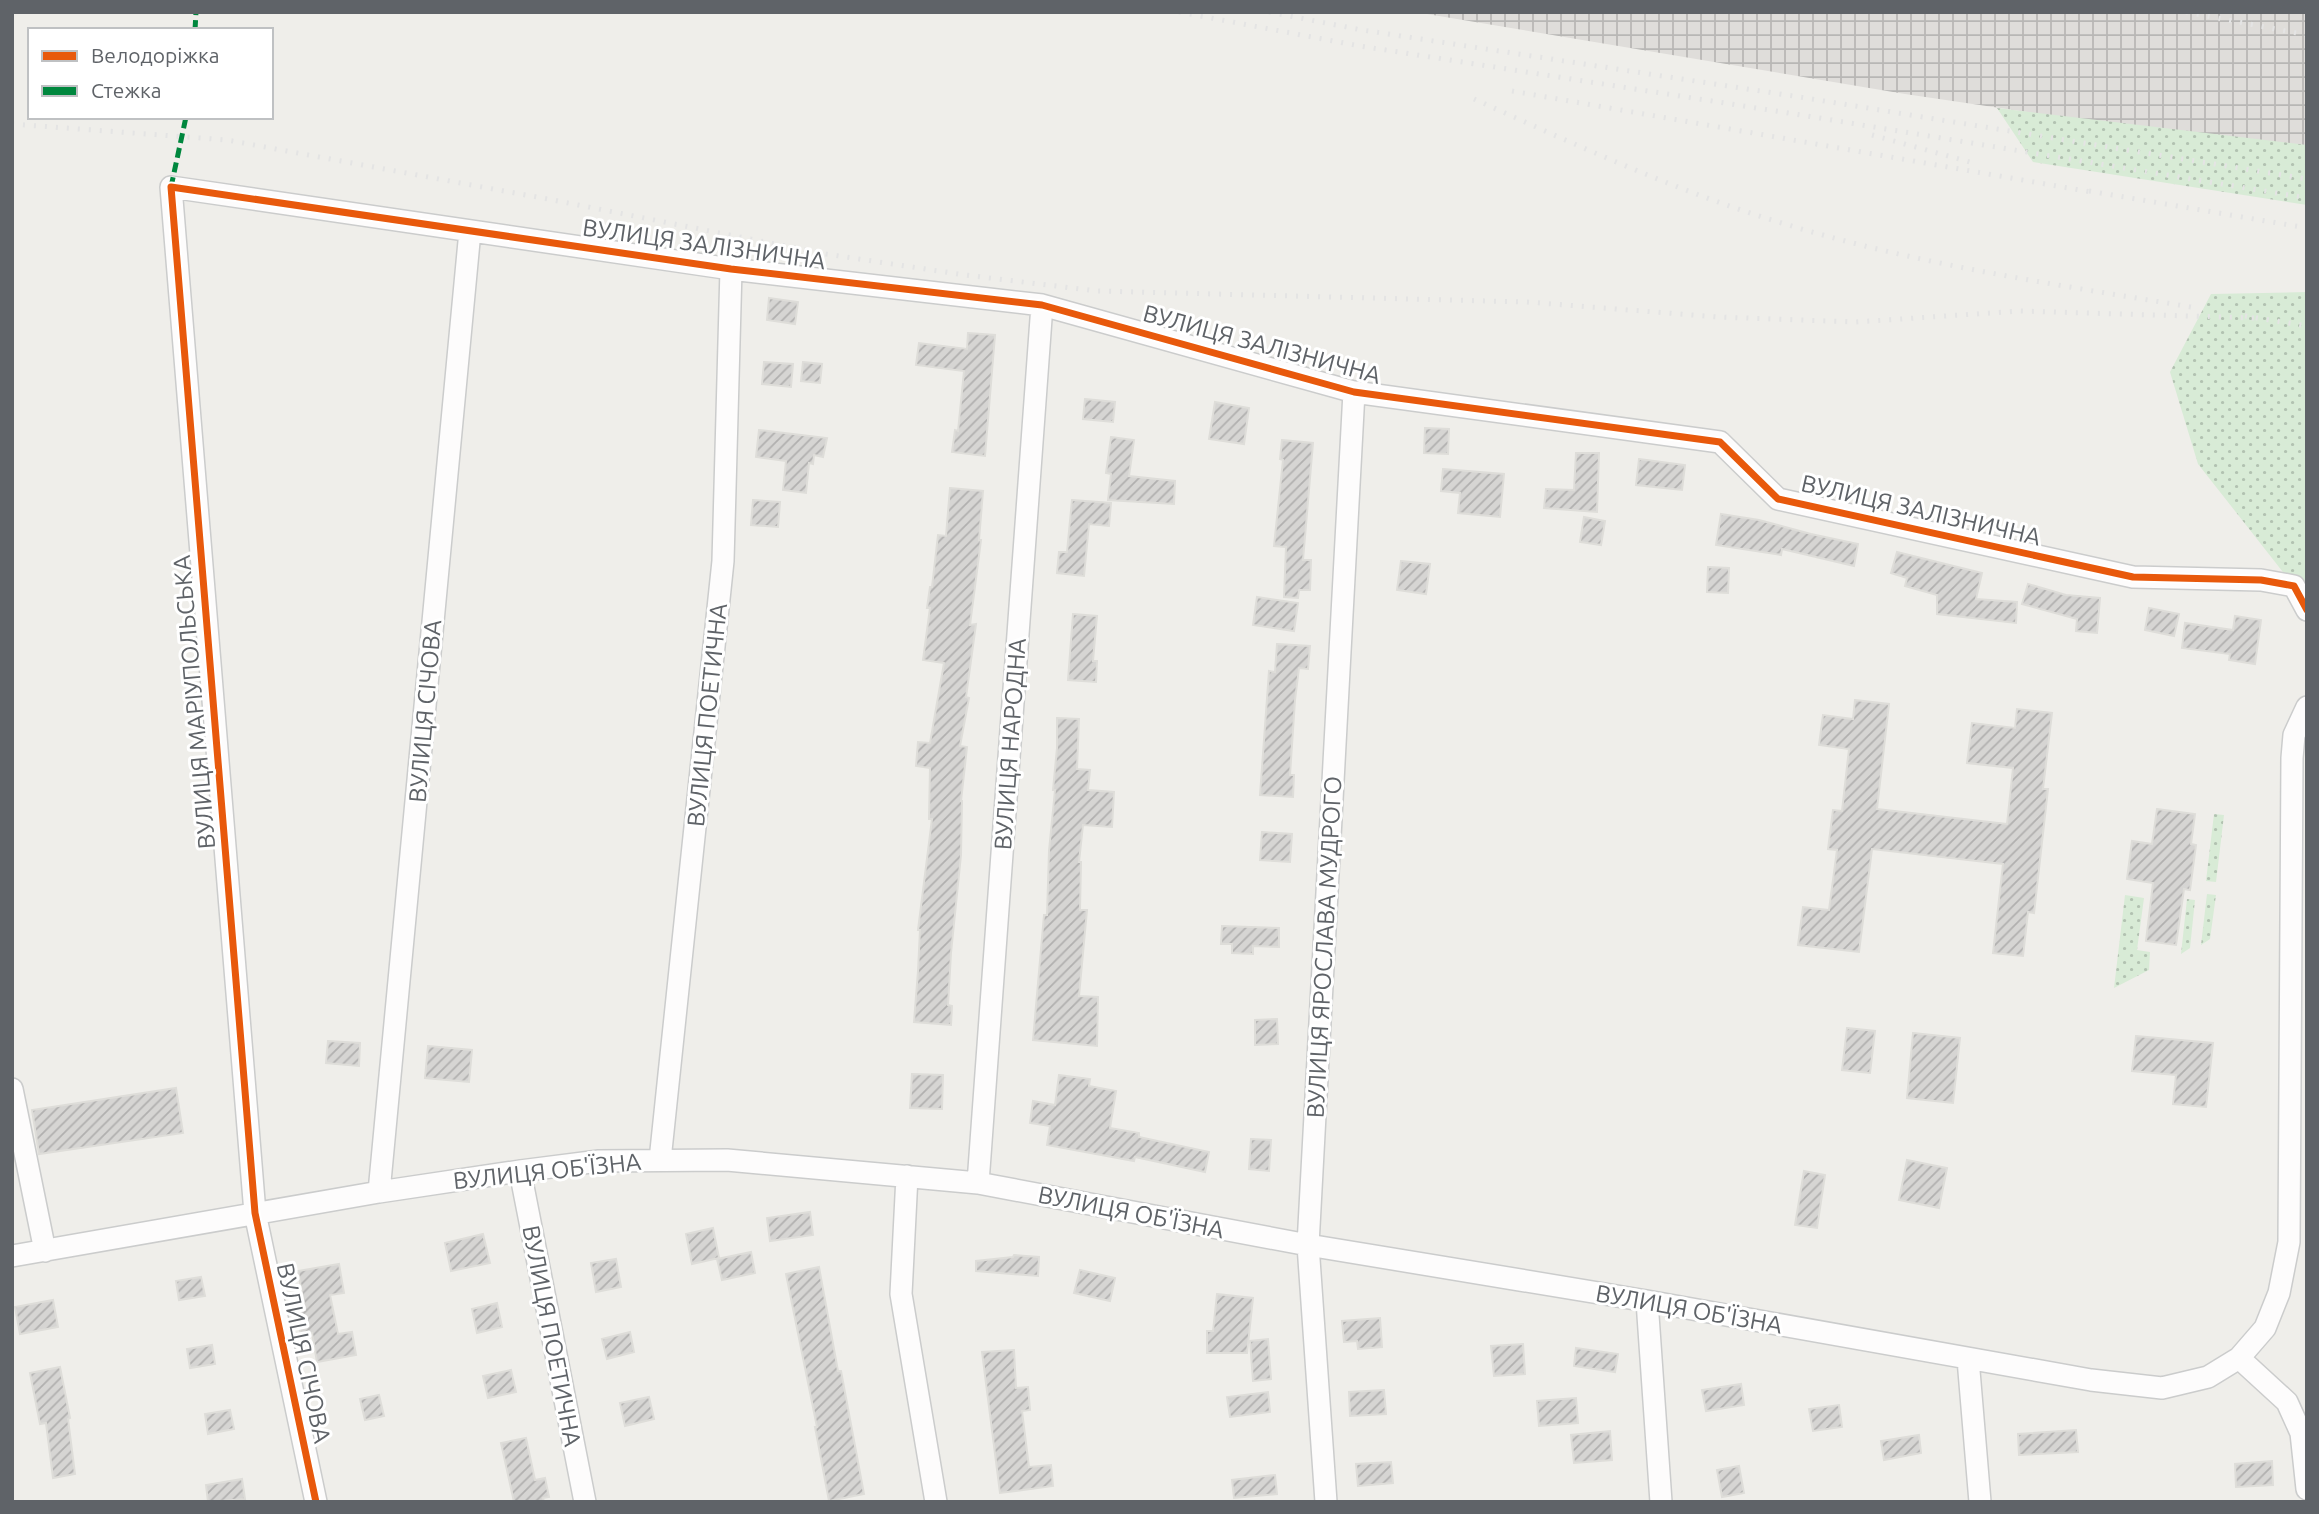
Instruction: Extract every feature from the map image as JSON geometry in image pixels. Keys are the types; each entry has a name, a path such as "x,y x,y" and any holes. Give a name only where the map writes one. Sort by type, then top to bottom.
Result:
{"street":[{"name":"ВУЛИЦЯ ЗАЛІЗНИЧНА","path":"171,187 731,269 1042,305 1354,393 1720,442 1779,499 2133,577 2261,580 2294,586 2307,610"},
{"name":"ВУЛИЦЯ МАРІУПОЛЬСЬКА","path":"171,187 255,1213"},
{"name":"ВУЛИЦЯ СІЧОВА","path":"379,1192 470,231"},
{"name":"ВУЛИЦЯ ПОЕТИЧНА","path":"660,1160 723,561 731,269"},
{"name":"ВУЛИЦЯ НАРОДНА","path":"978,1183 1042,305"},
{"name":"ВУЛИЦЯ ЯРОСЛАВА МУДРОГО","path":"1326,1502 1308,1245 1354,393"},
{"name":"ВУЛИЦЯ ОБ'ЇЗНА","path":"12,1256 379,1192 520,1171 599,1161 727,1160 978,1183 1308,1245 1647,1301 2091,1380 2162,1388 2208,1377 2239,1358 2265,1328 2279,1293 2289,1242 2292,758 2294,735 2307,707"},
{"path":"12,1089 45,1251"},
{"name":"ВУЛИЦЯ ПОЕТИЧНА","path":"520,1171 585,1502"},
{"path":"907,1176 901,1294 936,1502"},
{"name":"ВУЛИЦЯ СІЧОВА","path":"255,1213 316,1502"},
{"path":"1647,1301 1661,1502"},
{"path":"2239,1358 2287,1402 2301,1433 2307,1489"},
{"path":"1968,1359 1980,1502"}],"shaded area":[{"path":"1415,12 2307,12 2307,153 1905,94"}],"green space":[{"path":"1997,108 2307,145 2307,205 2033,162"},
{"path":"2307,292 2307,626 2294,586 2198,464 2170,372 2211,294"},
{"path":"2214,814 2224,815 2216,882 2206,881"},
{"path":"2207,894 2216,895 2210,939 2201,945"},
{"path":"2125,895 2144,898 2137,950 2150,952 2149,970 2114,988"},
{"path":"2187,899 2195,900 2190,948 2181,954"}],"building":[{"path":"769,298 798,302 795,324 767,320"},
{"path":"968,333 995,335 985,456 952,452 955,430 958,431 964,371 916,365 919,343 967,349"},
{"path":"764,362 793,364 791,387 762,384"},
{"path":"803,362 822,364 820,383 801,381"},
{"path":"1085,399 1115,402 1113,422 1083,419"},
{"path":"1215,402 1249,408 1244,444 1209,439"},
{"path":"1425,428 1449,429 1448,454 1424,453"},
{"path":"759,430 827,438 823,457 814,455 813,464 809,463 806,493 783,490 786,461 756,457"},
{"path":"1111,437 1134,440 1129,476 1175,481 1174,504 1108,500 1111,474 1106,473"},
{"path":"1282,440 1313,443 1303,560 1311,560 1310,590 1299,590 1298,598 1284,597 1286,547 1274,546 1283,460 1280,459"},
{"path":"1576,453 1599,453 1597,512 1544,508 1546,489 1574,490"},
{"path":"1639,459 1685,465 1682,490 1636,485"},
{"path":"1443,469 1504,474 1500,517 1458,513 1460,493 1441,491"},
{"path":"950,488 983,491 981,540 970,625 976,624 966,697 969,698 960,746 967,747 948,1005 952,1006 951,1025 914,1022 918,930 932,819 929,819 930,768 916,766 918,742 930,743 944,663 923,660 930,608 927,608 938,535 946,536"},
{"path":"753,500 780,502 778,527 751,525"},
{"path":"1072,500 1111,503 1109,526 1089,524 1084,576 1057,573 1059,552 1067,552"},
{"path":"1721,514 1759,520 1858,544 1854,566 1782,549 1781,555 1716,545"},
{"path":"1584,517 1605,521 1601,545 1580,542"},
{"path":"1897,552 1982,573 1976,599 2017,602 2016,623 1937,614 1937,595 1905,586 1907,578 1891,573"},
{"path":"1401,561 1430,564 1426,594 1397,590"},
{"path":"1708,567 1729,568 1728,593 1707,592"},
{"path":"2028,584 2066,595 2100,598 2097,633 2076,631 2077,619 2022,604"},
{"path":"1257,597 1298,603 1294,631 1253,625"},
{"path":"2149,608 2179,614 2174,636 2145,630"},
{"path":"1073,614 1097,616 1093,661 1097,661 1096,682 1068,680"},
{"path":"2235,616 2261,620 2255,664 2229,660 2230,654 2182,648 2185,623 2233,630"},
{"path":"1277,644 1310,646 1308,669 1299,668 1295,700 1290,775 1294,775 1293,797 1260,795 1269,671 1275,672"},
{"path":"1855,700 1889,704 1877,809 2007,824 2013,768 1967,763 1972,723 2015,728 2017,709 2052,713 2043,789 2048,789 2034,913 2028,912 2023,956 1993,953 2003,864 1872,849 1859,952 1798,945 1803,907 1829,910 1837,850 1828,849 1833,810 1842,811 1849,749 1819,745 1823,715 1853,719"},
{"path":"1057,718 1079,719 1077,769 1090,770 1088,790 1114,792 1112,827 1083,825 1079,862 1080,910 1087,910 1079,996 1098,997 1097,1046 1033,1040 1044,915 1047,915"},
{"path":"2157,809 2195,814 2191,844 2196,845 2190,890 2184,889 2176,945 2146,941 2153,883 2127,879 2132,841 2152,844"},
{"path":"1262,832 1292,834 1290,862 1260,860"},
{"path":"1222,926 1279,928 1279,947 1253,946 1253,954 1232,953 1232,944 1221,944"},
{"path":"1277,1019 1278,1044 1255,1045 1255,1020"},
{"path":"1847,1028 1875,1031 1870,1073 1842,1070"},
{"path":"1913,1033 1960,1038 1953,1103 1907,1098"},
{"path":"2136,1036 2213,1043 2206,1107 2173,1104 2176,1075 2132,1071"},
{"path":"328,1041 360,1043 359,1066 326,1063"},
{"path":"428,1046 472,1050 469,1082 425,1078"},
{"path":"912,1074 943,1075 942,1109 910,1108"},
{"path":"1059,1075 1090,1079 1089,1086 1116,1091 1110,1128 1209,1152 1205,1172 1135,1157 1134,1161 1047,1145 1050,1126 1030,1123 1033,1101 1055,1105"},
{"path":"176,1088 183,1133 39,1154 32,1110"},
{"path":"1251,1139 1271,1140 1269,1171 1249,1169"},
{"path":"1907,1160 1947,1168 1939,1208 1899,1200"},
{"path":"1804,1171 1825,1175 1817,1228 1795,1225"},
{"path":"810,1212 813,1235 770,1241 767,1218"},
{"path":"713,1228 719,1258 692,1264 686,1234"},
{"path":"483,1234 490,1263 451,1271 445,1243"},
{"path":"751,1252 755,1273 722,1280 717,1259"},
{"path":"1014,1255 1039,1257 1038,1276 976,1271 976,1261"},
{"path":"616,1259 621,1287 596,1292 591,1263"},
{"path":"339,1264 344,1293 330,1295 338,1334 352,1332 356,1355 317,1362 312,1333 301,1335 296,1312 305,1310 298,1271"},
{"path":"819,1267 864,1494 829,1501 786,1274"},
{"path":"1080,1270 1115,1278 1110,1301 1074,1293"},
{"path":"201,1277 205,1296 179,1300 176,1281"},
{"path":"1217,1294 1253,1298 1247,1353 1207,1353 1207,1331 1213,1331"},
{"path":"53,1300 58,1327 20,1334 15,1307"},
{"path":"497,1303 502,1327 477,1333 472,1309"},
{"path":"1380,1318 1382,1347 1358,1349 1357,1341 1344,1342 1342,1321"},
{"path":"630,1332 634,1352 607,1359 602,1339"},
{"path":"1268,1339 1271,1379 1253,1381 1250,1341"},
{"path":"1523,1344 1525,1374 1494,1376 1491,1346"},
{"path":"212,1345 215,1364 190,1368 187,1349"},
{"path":"1576,1348 1618,1354 1615,1372 1574,1366"},
{"path":"1014,1350 1016,1388 1028,1387 1030,1410 1022,1411 1029,1467 1051,1465 1053,1486 1000,1493 982,1352"},
{"path":"60,1367 70,1418 75,1474 53,1478 46,1423 40,1424 30,1373"},
{"path":"511,1370 516,1392 488,1398 483,1376"},
{"path":"1741,1384 1744,1405 1706,1411 1702,1390"},
{"path":"1384,1390 1386,1414 1350,1416 1349,1392"},
{"path":"1268,1392 1270,1412 1230,1417 1227,1397"},
{"path":"379,1395 384,1416 365,1420 360,1399"},
{"path":"649,1397 654,1419 625,1426 620,1403"},
{"path":"1576,1398 1578,1423 1539,1426 1537,1401"},
{"path":"1839,1405 1842,1427 1813,1431 1809,1409"},
{"path":"230,1410 234,1429 208,1434 205,1414"},
{"path":"2076,1430 2078,1452 2019,1455 2018,1434"},
{"path":"1610,1431 1612,1460 1574,1463 1571,1435"},
{"path":"1919,1435 1921,1453 1884,1460 1881,1441"},
{"path":"526,1438 535,1480 545,1478 549,1497 543,1498 544,1502 514,1502 501,1443"},
{"path":"2272,1461 2273,1485 2236,1487 2235,1464"},
{"path":"1391,1462 1393,1483 1358,1486 1356,1464"},
{"path":"1739,1466 1744,1493 1722,1497 1717,1470"},
{"path":"1275,1475 1277,1494 1234,1498 1232,1480"},
{"path":"242,1479 245,1499 208,1502 206,1485"}],"railway":[{"path":"1179,12 1360,46 2307,198"},
{"path":"1269,12 1362,30 2307,179"},
{"path":"2186,12 2307,35"},
{"path":"1512,91 2097,193"},
{"path":"1474,99 1666,183 1785,224 1938,263 2197,308"},
{"path":"12,124 227,140 826,254 1097,291 1527,302 1718,317 1856,322 2020,311 2255,318"},
{"path":"1872,135 1970,162"},
{"path":"2089,191 2307,228"},
{"path":"2245,316 2307,326"}],"marked path":[{"path":"195,28 196,12"},
{"path":"171,187 186,119"}],"cycle path":[{"path":"316,1502 255,1213 171,187 731,269 1042,305 1354,392 1720,442 1778,499 2133,577 2261,580 2294,586 2307,610"}]}
